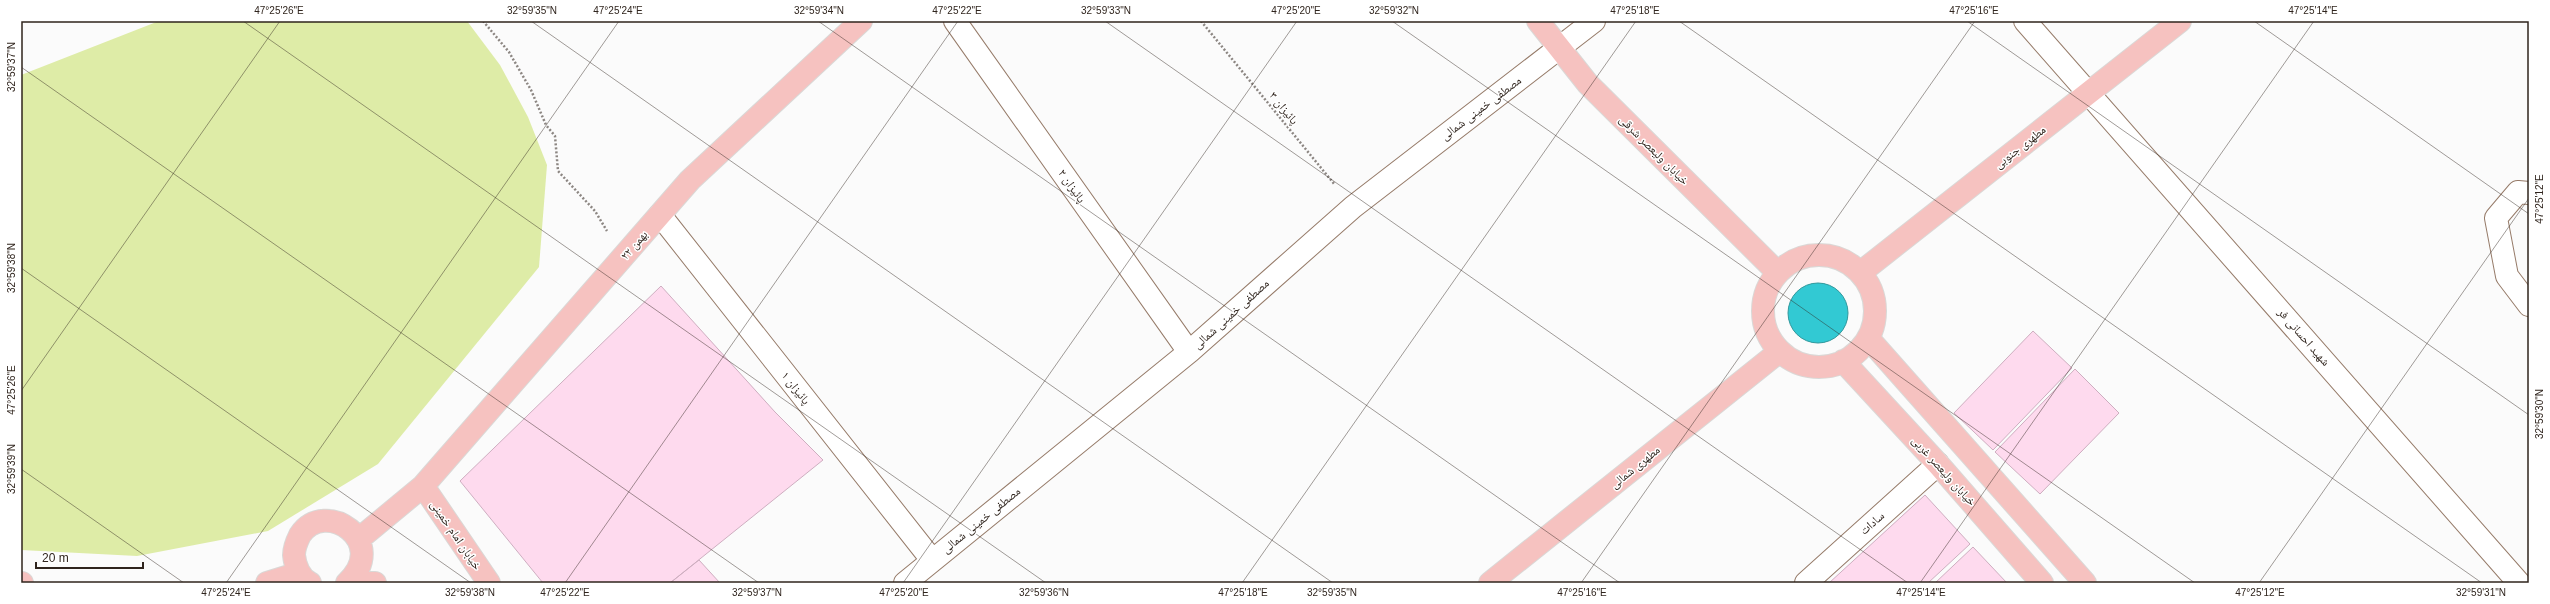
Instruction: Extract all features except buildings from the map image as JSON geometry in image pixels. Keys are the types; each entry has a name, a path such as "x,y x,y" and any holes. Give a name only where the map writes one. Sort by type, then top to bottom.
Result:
{"main road":[{"name":"۲۲ بهمن","path":"358,539 423,486 690,180 861,21"},
{"name":"خیابان ولیعصر شرقی","path":"1538,21 1588,84 1777,272"},
{"name":"مطهری جنوبی","path":"1860,273 2180,21"},
{"path":"1816,255 1828,255 1846,261 1860,273 1870,288 1875,304 1875,322 1868,338 1858,352 1844,361 1827,367 1810,366 1794,362 1780,352 1769,338 1763,321 1763,303 1768,287 1777,272 1792,261 1816,255"},
{"path":"1868,338 2085,583"},
{"name":"مطهری شمالی","path":"1490,583 1780,352"},
{"name":"خیابان ولیعصر غربی","path":"1844,361 1938,464 2042,583"},
{"name":"خیابان امام خمینی","path":"423,486 489,583"},
{"path":"267,583 304,578 295,563 295,546 302,532 311,525 321,521 337,522 352,530 358,539 362,558 360,568 347,583"},
{"path":"347,583 374,583"}],"street":[{"name":"پائیزان ۲","path":"955,21 1189,352"},
{"name":"مصطفی خمینی شمالی","path":"905,583 1189,352 1353,207 1594,21"},
{"name":"شهید احسانی فر","path":"2025,21 2519,583"},
{"path":"2529,193 2518,192 2496,218 2507,276 2529,305"},
{"name":"پائیزان ۱","path":"660,215 932,560"},
{"name":"سادات","path":"1806,583 1938,464"}],"path":[{"path":"483,21 509,52 530,90 546,125 555,136 558,171 596,211 607,232 627,253"},
{"name":"پائیزان ۳","path":"1201,21 1353,207"}],"green space":[{"path":"159,21 467,21 500,65 528,117 547,165 539,267 378,464 268,531 137,556 21,550 21,75"}],"water":[{"path":"1812,283 1824,283 1835,288 1843,296 1848,307 1846,325 1835,338 1824,343 1812,343 1801,338 1793,330 1788,319 1788,307 1793,296 1801,288"}]}
